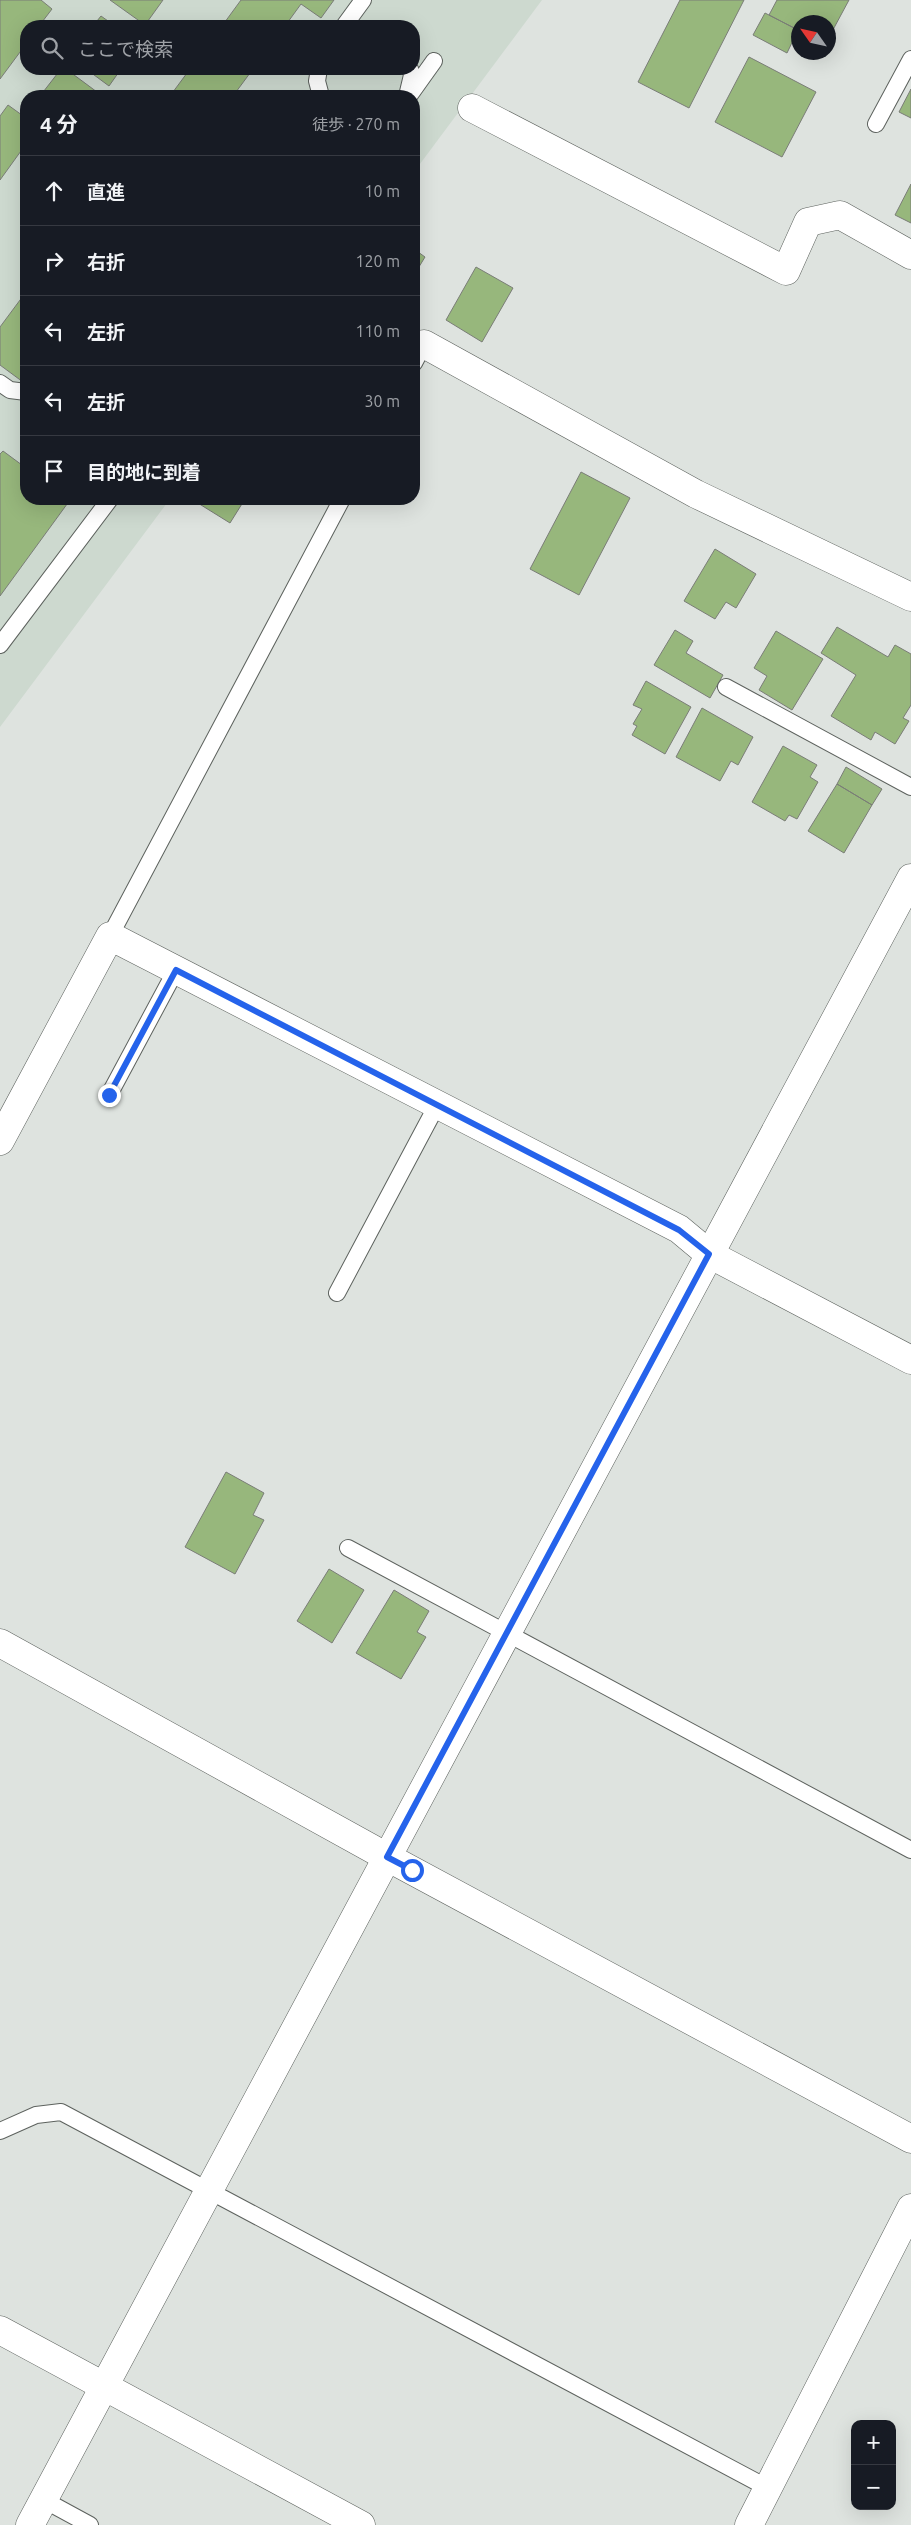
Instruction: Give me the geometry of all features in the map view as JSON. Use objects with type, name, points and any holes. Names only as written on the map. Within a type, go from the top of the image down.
[{"type":"street","points":[[472,108],[786,271],[808,222],[840,215],[911,255]]},
{"type":"street","points":[[420,351],[696,494],[911,596]]},
{"type":"street","points":[[30,2525],[911,878]]},
{"type":"street","points":[[0,1141],[110,936],[679,1230],[709,1254],[911,1360]]},
{"type":"street","points":[[0,1643],[387,1857],[911,2139]]},
{"type":"street","points":[[749,2525],[911,2208]]},
{"type":"street","points":[[0,2330],[361,2525]]},
{"type":"lane","points":[[348,20],[363,0]]},
{"type":"lane","points":[[876,124],[911,59]]},
{"type":"lane","points":[[413,90],[434,62]]},
{"type":"lane","points":[[318,75],[317,81],[319,90]]},
{"type":"lane","points":[[409,90],[412,75]]},
{"type":"lane","points":[[0,383],[10,390],[20,391]]},
{"type":"lane","points":[[0,645],[105,505]]},
{"type":"lane","points":[[110,936],[339,505]]},
{"type":"lane","points":[[726,687],[911,787]]},
{"type":"lane","points":[[109,1095],[176,970]]},
{"type":"lane","points":[[338,1293],[437,1104]]},
{"type":"lane","points":[[348,1548],[911,1850]]},
{"type":"lane","points":[[0,2130],[36,2115],[61,2112],[768,2488]]},
{"type":"lane","points":[[44,2500],[90,2525]]},
{"type":"shaded area","points":[[0,0],[542,0],[420,164],[420,90],[20,90],[20,505],[166,505],[0,727]]},
{"type":"building","points":[[0,0],[41,0],[52,9],[44,20],[20,20],[20,52],[0,79]]},
{"type":"building","points":[[110,0],[163,0],[149,20],[138,20]]},
{"type":"building","points":[[241,0],[334,0],[321,18],[301,4],[289,20],[226,20]]},
{"type":"building","points":[[680,0],[744,0],[689,108],[638,82]]},
{"type":"building","points":[[777,0],[849,0],[836,24],[836,15],[791,15],[791,26],[769,15]]},
{"type":"building","points":[[765,13],[791,26],[791,45],[787,53],[753,35]]},
{"type":"building","points":[[101,16],[107,20],[98,20]]},
{"type":"building","points":[[749,57],[816,92],[782,157],[715,122]]},
{"type":"building","points":[[56,75],[74,75],[94,90],[45,90]]},
{"type":"building","points":[[94,75],[117,75],[109,86]]},
{"type":"building","points":[[186,75],[249,75],[237,90],[174,90]]},
{"type":"building","points":[[911,89],[911,118],[899,112]]},
{"type":"building","points":[[8,105],[20,114],[20,152],[0,180],[0,116]]},
{"type":"building","points":[[911,184],[911,223],[895,215]]},
{"type":"building","points":[[420,253],[425,257],[420,265]]},
{"type":"building","points":[[476,267],[513,288],[482,342],[446,320]]},
{"type":"building","points":[[20,300],[20,380],[0,365],[0,327]]},
{"type":"building","points":[[3,451],[20,464],[20,505],[66,505],[0,596],[0,454]]},
{"type":"building","points":[[581,472],[630,498],[579,595],[530,569]]},
{"type":"building","points":[[201,505],[241,505],[230,523]]},
{"type":"building","points":[[715,549],[756,574],[736,608],[726,602],[715,619],[684,601]]},
{"type":"building","points":[[837,627],[888,657],[895,645],[911,654],[911,705],[903,718],[909,721],[895,744],[875,732],[871,740],[831,716],[856,675],[821,653]]},
{"type":"building","points":[[675,630],[693,641],[686,653],[723,675],[710,698],[654,665]]},
{"type":"building","points":[[776,631],[823,659],[792,710],[759,690],[767,676],[754,668]]},
{"type":"building","points":[[646,681],[691,707],[665,754],[632,735],[637,726],[633,724],[642,709],[633,705]]},
{"type":"building","points":[[702,708],[753,737],[738,765],[731,761],[720,781],[676,757]]},
{"type":"building","points":[[783,746],[817,765],[810,777],[818,782],[797,819],[789,815],[785,821],[752,802]]},
{"type":"building","points":[[846,767],[882,789],[872,805],[837,784]]},
{"type":"building","points":[[837,784],[872,805],[844,853],[808,831]]},
{"type":"building","points":[[226,1472],[264,1493],[253,1515],[264,1520],[235,1574],[185,1547]]},
{"type":"building","points":[[329,1569],[364,1590],[332,1643],[297,1621]]},
{"type":"building","points":[[394,1590],[429,1611],[417,1632],[426,1637],[401,1679],[356,1653]]},
{"type":"route","points":[[109,1095],[176,970],[679,1230],[709,1254],[387,1857],[412,1870]]}]
